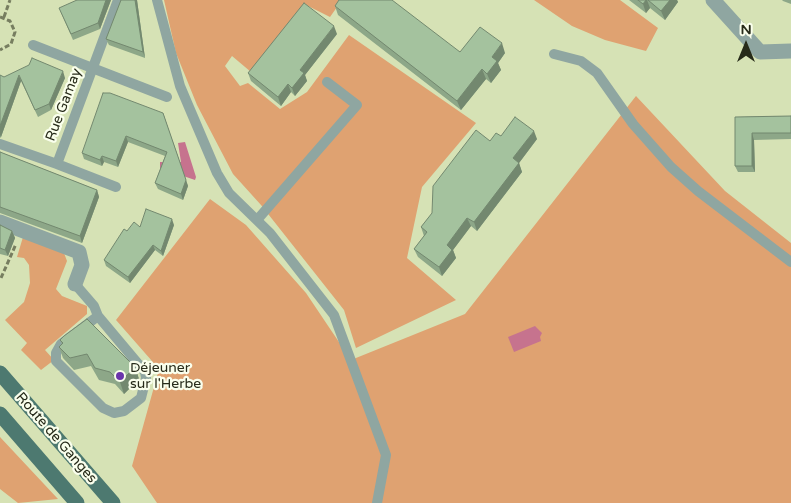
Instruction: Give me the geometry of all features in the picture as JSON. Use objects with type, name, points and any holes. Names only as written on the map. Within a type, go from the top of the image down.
[{"type":"main road","name":"Route de Ganges","points":[[0,373],[113,503]]},
{"type":"main road","name":"Route de Ganges","points":[[0,414],[77,503]]},
{"type":"street","points":[[713,0],[760,52],[791,51]]},
{"type":"street","points":[[0,222],[78,252],[82,265],[75,284]]},
{"type":"lane","name":"Rue Gamay","points":[[0,144],[57,164],[118,0]]},
{"type":"lane","points":[[157,0],[180,86],[217,173],[229,193],[257,220],[334,315],[386,455],[377,503]]},
{"type":"lane","points":[[33,45],[167,97]]},
{"type":"lane","points":[[554,54],[581,61],[596,73],[633,124],[671,167],[705,196],[791,262]]},
{"type":"lane","points":[[257,220],[357,105],[327,82]]},
{"type":"lane","points":[[57,164],[116,187]]},
{"type":"lane","points":[[75,284],[94,306],[98,316],[145,372],[146,378],[140,398],[124,411],[114,413],[104,408],[56,361],[56,353],[61,344],[98,316]]},
{"type":"path","points":[[0,50],[9,47],[15,36],[12,23],[2,17],[10,0]]},
{"type":"path","points":[[2,278],[12,254]]},
{"type":"shaded area","points":[[164,0],[342,0],[330,17],[306,5],[251,72],[232,56],[225,66],[240,86],[248,83],[280,109],[307,92],[349,35],[476,123],[422,187],[407,258],[456,300],[356,348],[344,310],[261,205],[233,174],[197,105],[176,53]]},
{"type":"shaded area","points":[[534,0],[620,0],[658,28],[646,51],[605,40],[572,26]]},
{"type":"shaded area","points":[[636,96],[725,191],[791,243],[791,503],[157,503],[132,466],[159,369],[116,320],[210,199],[246,225],[306,293],[351,360],[465,314]]},
{"type":"shaded area","points":[[185,142],[196,177],[195,180],[160,168],[160,162],[181,162],[178,143]]},
{"type":"shaded area","points":[[23,237],[64,253],[67,261],[56,289],[62,296],[87,306],[87,314],[45,350],[54,360],[41,370],[21,350],[27,343],[5,320],[24,302],[30,283],[29,265],[24,258],[17,257]]},
{"type":"shaded area","points":[[535,326],[542,333],[541,341],[514,352],[508,337]]},
{"type":"shaded area","points":[[0,437],[58,499],[18,503],[0,489]]},
{"type":"building","points":[[77,0],[106,0],[98,23],[71,34],[59,8]]},
{"type":"building","points":[[121,0],[135,0],[143,52],[106,39]]},
{"type":"building","points":[[339,0],[392,0],[460,52],[480,27],[502,43],[492,57],[497,61],[487,74],[482,69],[457,101],[335,6]]},
{"type":"building","points":[[638,0],[646,0],[643,4]]},
{"type":"building","points":[[648,0],[670,0],[661,11]]},
{"type":"building","points":[[304,3],[334,26],[300,70],[304,73],[292,88],[288,84],[278,97],[248,73]]},
{"type":"building","points":[[32,58],[63,71],[49,104],[35,110],[19,75],[0,126],[0,75],[4,77],[29,65]]},
{"type":"building","points":[[103,93],[110,93],[163,113],[186,180],[181,194],[155,183],[167,152],[126,136],[116,161],[102,156],[100,160],[82,153]]},
{"type":"building","points":[[791,116],[791,133],[752,133],[752,166],[735,166],[735,117]]},
{"type":"building","points":[[515,117],[534,131],[513,158],[519,163],[474,222],[467,218],[447,245],[452,250],[439,267],[414,249],[427,232],[421,227],[432,213],[433,186],[476,130],[490,141],[496,133],[501,136]]},
{"type":"building","points":[[0,152],[97,190],[80,236],[0,207]]},
{"type":"building","points":[[146,209],[172,219],[161,251],[153,245],[128,277],[104,260],[124,229],[127,231],[134,222],[140,227]]},
{"type":"building","points":[[0,225],[12,231],[5,250],[0,248]]},
{"type":"building","points":[[87,319],[135,367],[120,382],[110,372],[95,368],[87,354],[70,358],[59,347],[63,343],[60,340],[64,336]]},
{"type":"place","name":"Déjeuner sur l'Herbe","points":[[120,376]]}]
